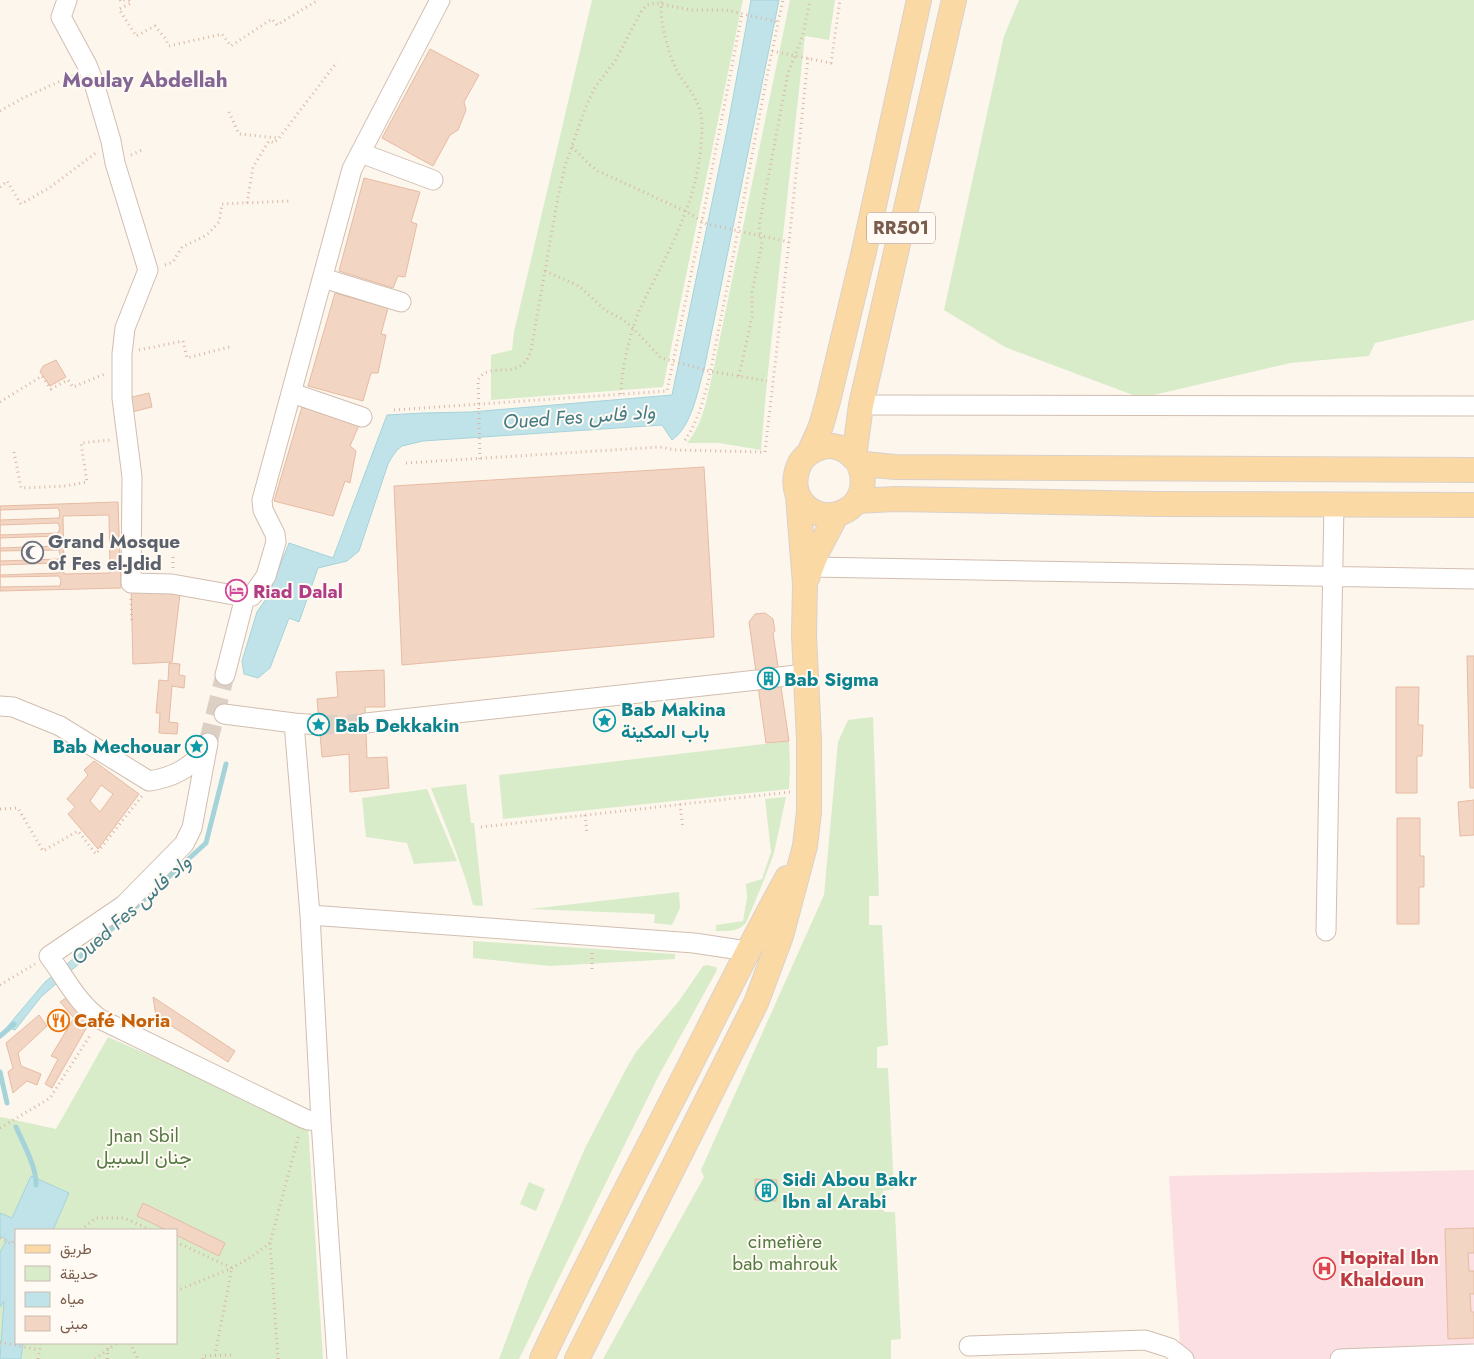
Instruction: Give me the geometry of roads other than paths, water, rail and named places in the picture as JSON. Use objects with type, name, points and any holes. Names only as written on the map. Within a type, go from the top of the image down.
[{"type":"main road","name":"RR501","points":[[798,496],[795,477],[802,460],[809,453],[821,426],[831,391],[919,0]]},
{"type":"main road","name":"RR501","points":[[857,501],[862,492],[864,481],[862,471],[856,460],[861,405],[954,0]]},
{"type":"main road","points":[[809,453],[820,448],[832,446],[844,450],[856,460],[895,467],[1474,470]]},
{"type":"main road","points":[[798,496],[805,505],[815,512],[826,515],[845,511],[857,501],[895,499],[1146,504],[1474,505]]},
{"type":"main road","points":[[577,1359],[756,1003],[781,936],[805,846],[809,812],[809,749],[804,635],[808,576],[798,496]]},
{"type":"main road","points":[[808,576],[818,550],[837,514]]},
{"type":"main road","points":[[542,1359],[578,1284],[720,1008],[747,951],[805,846]]},
{"type":"street","points":[[67,0],[61,17],[87,65],[148,270],[126,328],[122,361],[122,398],[132,478],[131,583],[172,584],[245,597],[252,596],[266,576],[276,542],[275,534],[263,510],[262,500],[352,169],[440,0]]},
{"type":"street","points":[[361,153],[434,180]]},
{"type":"street","points":[[323,278],[401,302]]},
{"type":"street","points":[[292,393],[362,417]]},
{"type":"street","points":[[861,405],[1474,406]]},
{"type":"street","points":[[1326,931],[1334,505]]},
{"type":"street","points":[[808,576],[1332,576],[1474,579]]},
{"type":"street","points":[[225,675],[245,597]]},
{"type":"street","points":[[779,677],[805,674]]},
{"type":"street","points":[[366,723],[757,680]]},
{"type":"street","points":[[0,706],[13,707],[60,726],[149,781],[179,773],[194,762],[208,746],[192,828],[184,844],[124,905],[54,962],[71,989],[100,1020],[312,1120]]},
{"type":"street","points":[[224,714],[319,724]]},
{"type":"street","points":[[294,722],[310,915],[312,1120],[337,1359]]},
{"type":"street","points":[[310,915],[694,943],[747,951]]},
{"type":"street","points":[[969,1346],[1145,1340],[1170,1348],[1184,1359]]},
{"type":"street","points":[[1340,1359],[1474,1354]]},
{"type":"water","points":[[751,0],[779,0],[704,370],[693,408],[679,434],[672,440],[662,425],[423,441],[402,446],[388,464],[359,551],[347,561],[318,568],[299,622],[289,618],[270,668],[258,678],[244,674],[242,661],[257,612],[268,596],[289,543],[333,558],[387,415],[471,412],[672,395],[727,130]]},
{"type":"water","points":[[84,950],[89,955],[41,997],[15,1030],[7,1027],[45,982]]},
{"type":"water","points":[[31,1176],[69,1193],[53,1229],[15,1229],[15,1344],[23,1344],[21,1359],[0,1359],[4,1301],[0,1307],[0,1252],[7,1240],[0,1236],[0,1213],[12,1218]]},
{"type":"waterway","name":"Oued Fes واد فاس","points":[[82,956],[206,843],[226,764]]},
{"type":"waterway","name":"Oued Fes واد فاس","points":[[0,1036],[14,1024]]},
{"type":"waterway","name":"Oued Fes واد فاس","points":[[0,1072],[7,1103]]},
{"type":"waterway","points":[[16,1127],[32,1163],[36,1185]]},
{"type":"tunnel","points":[[208,743],[225,675]]},
{"type":"tunnel","points":[[319,725],[366,723]]},
{"type":"place","name":"Grand Mosque of Fes el-Jdid","points":[[32,552]]},
{"type":"place","name":"Riad Dalal","points":[[237,591]]},
{"type":"place","name":"Bab Sigma","points":[[768,679]]},
{"type":"place","name":"Bab Makina باب المكينة","points":[[605,720]]},
{"type":"place","name":"Bab Dekkakin","points":[[319,725]]},
{"type":"place","name":"Bab Mechouar","points":[[197,746]]},
{"type":"place","name":"Café Noria","points":[[58,1020]]},
{"type":"place","name":"Sidi Abou Bakr Ibn al Arabi","points":[[766,1190]]},
{"type":"place","name":"Hopital Ibn Khaldoun","points":[[1324,1268]]},
{"type":"district","name":"Moulay Abdellah","points":[[145,80]]},
{"type":"park label","name":"Jnan Sbil جنان السبيل","points":[[144,1146]]},
{"type":"park label","name":"cimetière bab mahrouk","points":[[785,1252]]}]
